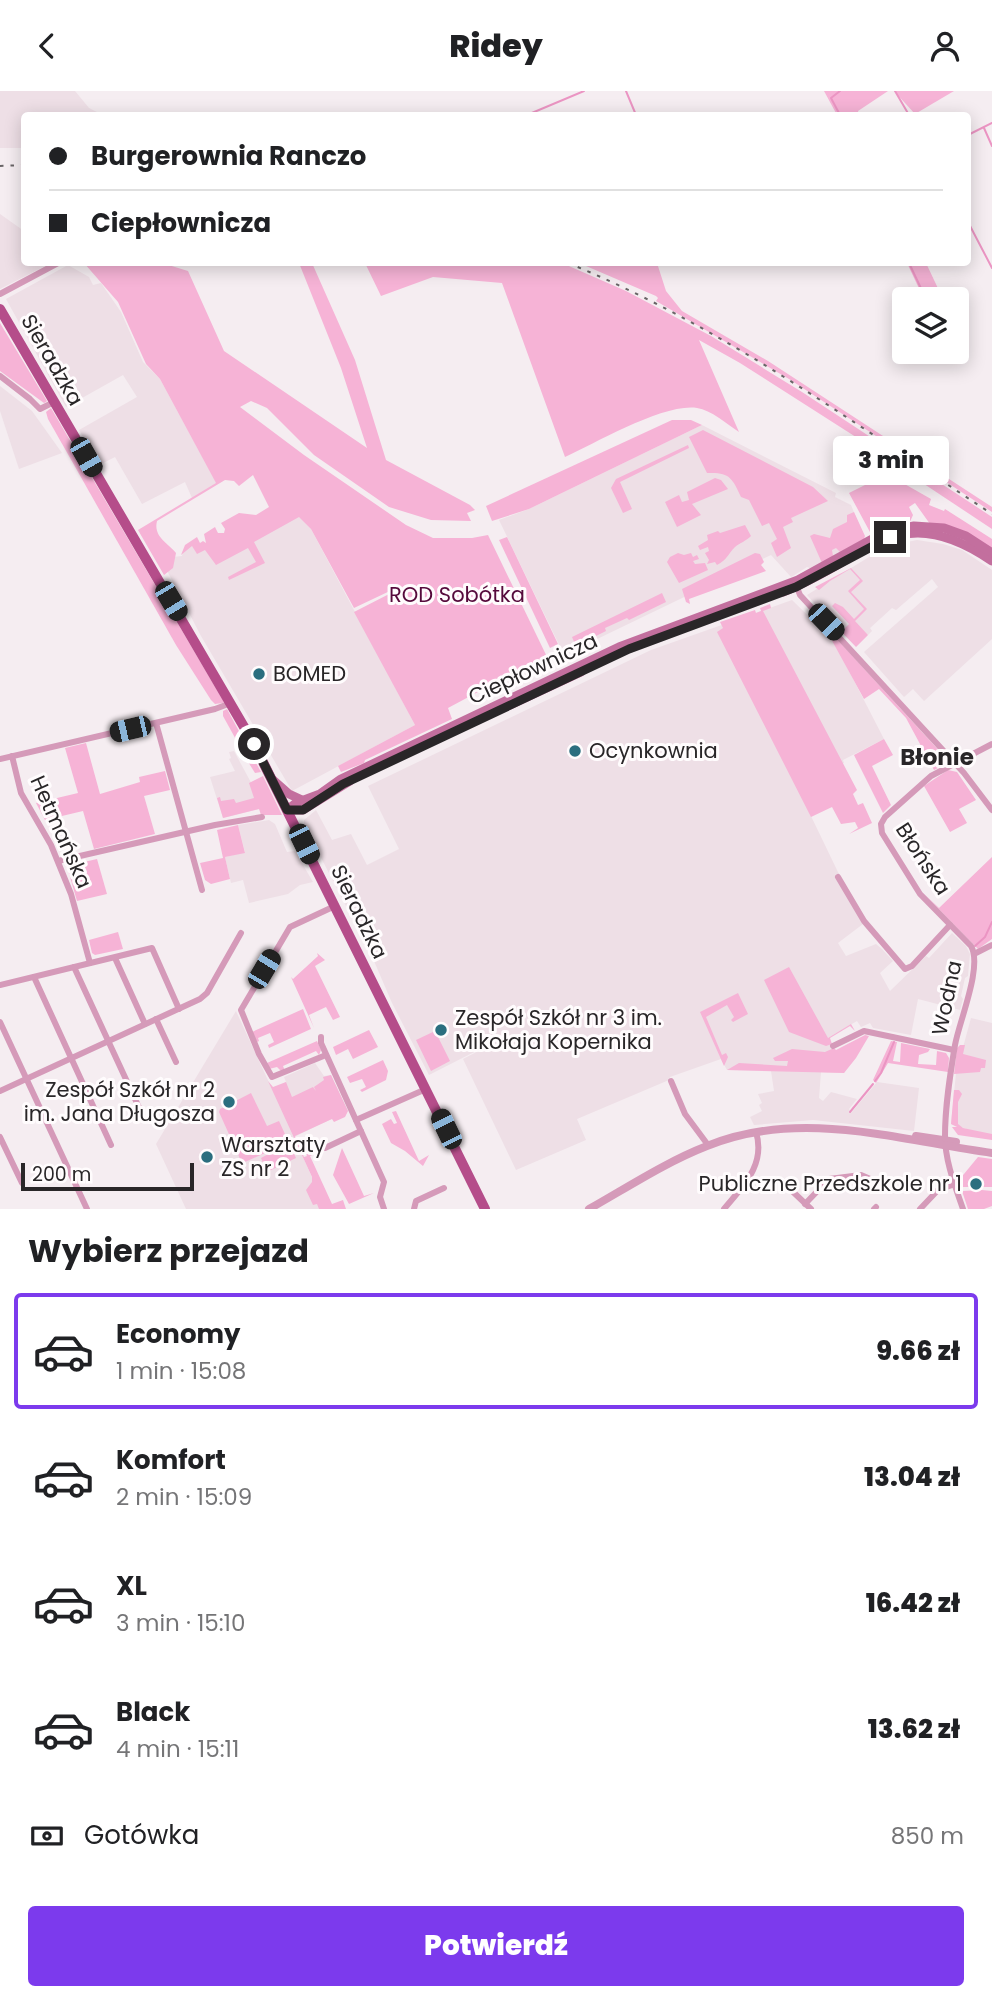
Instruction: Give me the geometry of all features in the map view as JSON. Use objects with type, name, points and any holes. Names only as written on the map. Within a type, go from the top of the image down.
[{"type":"main road","name":"Sieradzka","points":[[0,309],[231,703],[271,778],[485,1209]]},
{"type":"main road","name":"Ciepłownicza","points":[[793,584],[869,538],[902,527],[947,529],[966,536],[992,553]]},
{"type":"main road","name":"Ciepłownicza","points":[[287,810],[303,805],[341,779],[628,643],[793,584],[879,541],[908,533],[929,533],[952,538],[992,561]]},
{"type":"main road","points":[[271,778],[303,805],[296,830]]},
{"type":"street","points":[[0,294],[52,266]]},
{"type":"street","points":[[0,376],[40,409],[54,402]]},
{"type":"street","points":[[793,584],[955,763],[992,810]]},
{"type":"street","points":[[0,759],[231,703]]},
{"type":"street","points":[[156,723],[202,890]]},
{"type":"street","name":"Błońska","points":[[974,954],[971,946],[918,891],[880,827],[885,817],[925,782],[992,744]]},
{"type":"street","name":"Hetmańska","points":[[12,756],[21,793],[58,862],[71,894],[90,963]]},
{"type":"street","points":[[58,862],[261,817]]},
{"type":"street","points":[[838,877],[862,918],[903,968],[912,967],[950,925]]},
{"type":"street","points":[[327,1055],[272,1077],[241,1011],[290,927],[335,906]]},
{"type":"street","points":[[0,1091],[200,999],[241,933]]},
{"type":"street","points":[[974,954],[992,945]]},
{"type":"street","points":[[0,985],[152,949],[179,1009]]},
{"type":"street","name":"Wodna","points":[[963,1209],[946,1143],[954,1050],[973,973],[974,954]]},
{"type":"street","points":[[115,958],[145,1024]]},
{"type":"street","points":[[75,967],[142,1114]]},
{"type":"street","points":[[34,977],[111,1145]]},
{"type":"street","points":[[156,1019],[176,1062]]},
{"type":"street","points":[[0,1022],[87,1209]]},
{"type":"street","name":"Wodna","points":[[833,1046],[864,1031],[954,1050]]},
{"type":"street","points":[[321,1037],[321,1043],[384,1182],[380,1197],[384,1209]]},
{"type":"street","points":[[670,1081],[685,1114],[708,1145]]},
{"type":"street","points":[[356,1120],[426,1089]]},
{"type":"street","points":[[589,1209],[674,1160],[708,1145],[757,1132],[817,1127],[879,1133],[992,1150]]},
{"type":"street","points":[[325,1147],[361,1131]]},
{"type":"street","points":[[724,1209],[746,1184],[757,1165],[757,1132]]},
{"type":"street","points":[[0,1137],[22,1183]]},
{"type":"street","points":[[790,1189],[808,1206],[829,1179],[861,1175],[875,1181]]},
{"type":"street","points":[[920,1209],[938,1190],[955,1184]]},
{"type":"street","points":[[414,1209],[416,1201],[444,1188]]},
{"type":"shaded area","points":[[0,91],[75,91],[89,108],[97,112],[21,112],[21,148],[0,148]]},
{"type":"shaded area","points":[[0,214],[21,229],[21,266],[45,266],[0,289]]},
{"type":"shaded area","points":[[66,266],[89,277],[93,285],[101,283],[121,312],[143,362],[160,379],[217,484],[192,498],[185,482],[142,504],[115,457],[99,465],[79,430],[137,397],[123,375],[66,407],[6,299]]},
{"type":"shaded area","points":[[0,386],[32,411],[62,453],[19,469],[0,411]]},
{"type":"shaded area","points":[[702,425],[836,493],[835,497],[851,505],[863,534],[858,541],[812,569],[807,567],[791,577],[771,555],[564,655],[499,520],[529,509]]},
{"type":"shaded area","points":[[286,503],[311,529],[415,725],[292,791],[201,636],[163,563],[173,557],[182,556],[183,551],[192,545],[197,553]]},
{"type":"shaded area","points":[[917,540],[962,550],[992,570],[992,639],[924,701],[913,689],[904,697],[864,652],[938,587],[932,579],[896,610],[892,608],[870,628],[872,631],[868,635],[854,621],[841,633],[807,595],[887,546]]},
{"type":"shaded area","points":[[792,600],[833,640],[884,739],[797,787],[863,924],[838,943],[846,956],[876,944],[882,949],[893,961],[880,973],[890,991],[926,956],[929,958],[952,933],[966,946],[970,954],[960,1010],[918,999],[911,1035],[873,1028],[870,1023],[861,1027],[857,1021],[828,1038],[846,1070],[844,1073],[821,1072],[819,1098],[823,1101],[831,1092],[857,1099],[849,1109],[851,1113],[877,1082],[919,1088],[914,1131],[813,1120],[754,1125],[750,1117],[762,1111],[758,1094],[774,1091],[771,1071],[727,1070],[721,1059],[670,1077],[669,1080],[577,1119],[586,1140],[516,1170],[463,1059],[486,1047],[483,1041],[484,1047],[429,1075],[392,1003],[371,954],[304,825],[304,820],[316,810],[332,840],[351,834],[367,865],[399,849],[368,786],[651,650]]},
{"type":"shaded area","points":[[234,751],[262,803],[259,809],[223,818],[210,777],[235,771],[229,759],[229,752]]},
{"type":"shaded area","points":[[269,820],[275,824],[287,852],[295,851],[313,882],[300,885],[288,894],[249,903],[243,880],[231,883],[225,857],[245,852],[238,825]]},
{"type":"shaded area","name":"Zespół Szkół nr 2 im. Jana Długosza","points":[[236,1011],[272,1089],[286,1082],[284,1077],[315,1063],[324,1076],[331,1075],[348,1111],[294,1137],[326,1209],[186,1209],[156,1144]]},
{"type":"shaded area","points":[[971,1018],[992,1023],[992,1137],[951,1124],[956,1073]]},
{"type":"green space","points":[[824,91],[888,91],[858,112],[835,112]]},
{"type":"green space","points":[[894,91],[954,91],[918,112],[913,112]]},
{"type":"green space","name":"ROD Sobótka","points":[[87,266],[172,266],[188,271],[224,351],[367,448],[341,368],[300,266],[313,266],[355,360],[386,460],[470,505],[475,510],[467,513],[471,521],[431,520],[389,507],[314,455],[267,408],[251,401],[240,407],[406,525],[433,538],[472,538],[488,535],[550,663],[491,685],[448,708],[452,719],[341,772],[338,766],[415,725],[354,612],[393,592],[392,590],[354,608],[311,529],[299,517],[254,542],[265,563],[229,580],[228,577],[256,562],[248,548],[216,565],[205,550],[197,554],[192,546],[181,555],[185,545],[197,537],[200,543],[206,543],[204,534],[215,527],[218,533],[224,533],[225,529],[221,523],[239,513],[256,515],[269,507],[253,475],[239,486],[234,481],[225,480],[157,521],[159,536],[176,553],[173,568],[164,575],[138,530],[216,483],[160,379],[146,364],[118,302]]},
{"type":"green space","points":[[366,266],[569,266],[626,291],[711,336],[802,392],[992,517],[992,529],[903,470],[904,474],[890,467],[895,462],[740,363],[699,340],[739,432],[708,411],[683,408],[649,418],[565,457],[502,283],[433,277],[381,296]]},
{"type":"green space","points":[[586,266],[658,266],[666,291],[682,311],[768,361],[992,507],[992,512],[789,379],[656,301],[656,296]]},
{"type":"green space","points":[[908,266],[927,266],[937,287],[918,287]]},
{"type":"green space","points":[[0,323],[47,401],[46,402],[0,371]]},
{"type":"green space","points":[[51,408],[223,703],[215,704],[211,700],[176,645],[48,419],[46,412]]},
{"type":"green space","points":[[672,420],[691,420],[702,425],[529,509],[492,521],[486,506]]},
{"type":"green space","points":[[703,430],[813,487],[828,501],[791,518],[793,522],[783,527],[791,548],[777,557],[771,543],[777,539],[769,523],[762,526],[749,500],[741,497],[729,477],[707,473],[689,437]]},
{"type":"green space","points":[[688,445],[689,448],[620,482],[632,509],[623,513],[611,488],[616,479]]},
{"type":"green space","points":[[887,474],[931,499],[929,505],[944,511],[945,509],[992,539],[992,551],[930,524],[915,503],[909,507],[913,515],[909,524],[871,534],[849,493]]},
{"type":"green space","points":[[715,478],[721,480],[728,489],[692,504],[701,515],[677,527],[665,502],[679,495],[682,502],[689,500],[687,492]]},
{"type":"green space","points":[[854,512],[864,539],[840,552],[836,548],[832,550],[833,556],[822,563],[810,536],[814,534],[830,538],[833,529],[847,522],[847,515]]},
{"type":"green space","points":[[745,525],[751,536],[717,565],[715,562],[707,564],[709,560],[705,553],[709,551],[708,547],[700,550],[698,546],[708,540],[707,535]]},
{"type":"green space","points":[[507,537],[558,644],[550,648],[499,540]]},
{"type":"green space","points":[[678,553],[691,553],[693,557],[697,555],[699,559],[693,561],[695,564],[705,563],[708,570],[679,583],[667,562]]},
{"type":"green space","points":[[755,553],[760,554],[764,562],[761,565],[766,571],[689,599],[690,604],[686,602],[682,589]]},
{"type":"green space","points":[[851,568],[863,581],[851,592],[867,609],[855,621],[868,635],[856,647],[826,616],[842,631],[849,624],[832,606],[835,603],[854,619],[864,609],[848,591],[860,580],[850,569],[819,590],[815,587]]},
{"type":"green space","points":[[662,593],[666,602],[605,628],[606,631],[576,646],[572,637]]},
{"type":"green space","points":[[770,604],[771,608],[763,611],[857,790],[853,794],[858,805],[863,803],[872,823],[849,834],[858,828],[855,822],[841,824],[832,807],[811,817],[717,632],[723,628],[720,622],[755,610],[756,613]]},
{"type":"green space","points":[[830,637],[835,637],[943,755],[944,765],[934,770],[906,718],[879,689],[864,699]]},
{"type":"green space","points":[[227,709],[261,772],[255,773],[223,716],[223,711]]},
{"type":"green space","points":[[884,739],[893,755],[872,766],[891,805],[883,813],[854,755]]},
{"type":"green space","points":[[86,743],[100,794],[140,782],[139,777],[165,771],[170,790],[144,796],[155,834],[94,849],[83,811],[45,820],[36,803],[78,793],[65,748]]},
{"type":"green space","points":[[948,770],[957,772],[976,800],[959,809],[967,823],[950,832],[924,786]]},
{"type":"green space","points":[[263,776],[282,815],[261,815],[259,809],[223,818],[217,798],[220,797],[221,801],[234,799],[236,803],[254,798],[249,783]]},
{"type":"green space","points":[[238,825],[245,853],[225,857],[230,879],[211,884],[205,880],[200,863],[223,858],[217,830]]},
{"type":"green space","points":[[992,857],[992,939],[978,949],[922,892],[939,908]]},
{"type":"green space","points":[[97,859],[107,894],[77,901],[68,870],[71,865]]},
{"type":"green space","points":[[118,932],[123,949],[95,955],[92,953],[89,940]]},
{"type":"green space","points":[[317,953],[325,960],[315,966],[340,1017],[333,1020],[326,1007],[309,1015],[314,1028],[291,977],[293,979],[318,956]]},
{"type":"green space","points":[[789,967],[828,1038],[851,1024],[855,1031],[850,1026],[830,1038],[832,1044],[826,1046],[789,1032],[764,980]]},
{"type":"green space","points":[[738,993],[748,1014],[733,1022],[731,1020],[734,1017],[727,1005],[706,1017],[722,1055],[726,1053],[728,1057],[724,1066],[700,1012]]},
{"type":"green space","points":[[303,1009],[311,1029],[269,1048],[268,1045],[274,1042],[270,1033],[258,1038],[257,1042],[252,1032]]},
{"type":"green space","points":[[369,1030],[378,1047],[353,1059],[348,1049],[336,1055],[333,1047]]},
{"type":"green space","points":[[435,1031],[450,1061],[431,1071],[416,1040]]},
{"type":"green space","points":[[865,1035],[869,1036],[844,1073],[727,1070],[739,1063],[787,1066],[788,1061],[775,1061],[773,1058],[792,1049],[825,1052],[834,1048],[836,1050]]},
{"type":"green space","points":[[317,1041],[321,1050],[319,1055],[316,1051],[283,1066],[285,1071],[277,1067],[269,1069],[267,1063]]},
{"type":"green space","points":[[891,1041],[897,1042],[893,1061],[900,1062],[901,1043],[930,1049],[919,1055],[918,1064],[936,1065],[937,1051],[946,1053],[949,1058],[948,1072],[888,1063],[876,1083],[873,1080]]},
{"type":"green space","points":[[965,1045],[963,1054],[986,1060],[985,1068],[981,1068],[980,1072],[954,1074],[957,1048]]},
{"type":"green space","points":[[383,1060],[388,1071],[386,1080],[362,1092],[360,1090],[366,1087],[362,1079],[350,1083],[347,1077]]},
{"type":"green space","points":[[331,1075],[348,1111],[345,1117],[334,1122],[332,1119],[295,1136],[304,1157],[307,1156],[305,1152],[319,1146],[321,1151],[310,1156],[332,1204],[343,1200],[346,1209],[319,1209],[317,1204],[313,1205],[306,1190],[312,1177],[268,1081],[273,1087],[286,1082],[292,1097],[313,1087],[316,1091],[314,1087],[324,1080],[323,1077]]},
{"type":"green space","points":[[954,1090],[959,1090],[962,1094],[958,1102],[958,1124],[963,1128],[992,1134],[992,1140],[958,1135],[952,1127],[957,1127],[951,1124]]},
{"type":"green space","points":[[251,1093],[267,1126],[279,1121],[296,1158],[267,1172],[261,1158],[274,1149],[245,1162],[241,1161],[219,1112]]},
{"type":"green space","points":[[396,1111],[419,1161],[429,1155],[423,1166],[391,1143],[382,1124],[391,1119],[394,1124],[397,1123],[392,1112]]},
{"type":"green space","points":[[342,1148],[364,1196],[374,1193],[349,1204],[333,1175]]},
{"type":"green space","points":[[978,1157],[992,1159],[992,1187],[962,1187],[959,1180]]},
{"type":"green space","points":[[962,1191],[992,1191],[992,1206],[968,1209]]},
{"type":"waterway","points":[[534,112],[584,91]]},
{"type":"waterway","points":[[626,91],[635,112]]},
{"type":"waterway","points":[[838,112],[831,98],[840,91]]},
{"type":"waterway","points":[[895,91],[907,112]]},
{"type":"waterway","points":[[971,134],[992,123]]},
{"type":"waterway","points":[[984,128],[992,146]]},
{"type":"waterway","points":[[971,228],[992,268]]},
{"type":"waterway","points":[[910,266],[920,287]]},
{"type":"waterway","points":[[975,946],[985,937],[992,922]]},
{"type":"waterway","points":[[875,1081],[894,1042]]},
{"type":"waterway","points":[[850,1112],[873,1084]]},
{"type":"railway","points":[[0,166],[21,165]]},
{"type":"railway","points":[[575,266],[624,288],[733,346],[838,411],[992,514]]},
{"type":"place","name":"BOMED","points":[[259,674]]},
{"type":"place","name":"Ocynkownia","points":[[575,751]]},
{"type":"place","name":"Zespół Szkół nr 3 im. Mikołaja Kopernika","points":[[441,1030]]},
{"type":"place","name":"Zespół Szkół nr 2 im. Jana Długosza","points":[[229,1102]]},
{"type":"place","name":"Warsztaty ZS nr 2","points":[[207,1157]]},
{"type":"place","name":"Publiczne Przedszkole nr 1","points":[[976,1184]]},
{"type":"district","name":"Błonie","points":[[937,757]]},
{"type":"route","points":[[254,744],[287,810],[303,810],[343,784],[620,653],[796,587],[890,537]]}]
